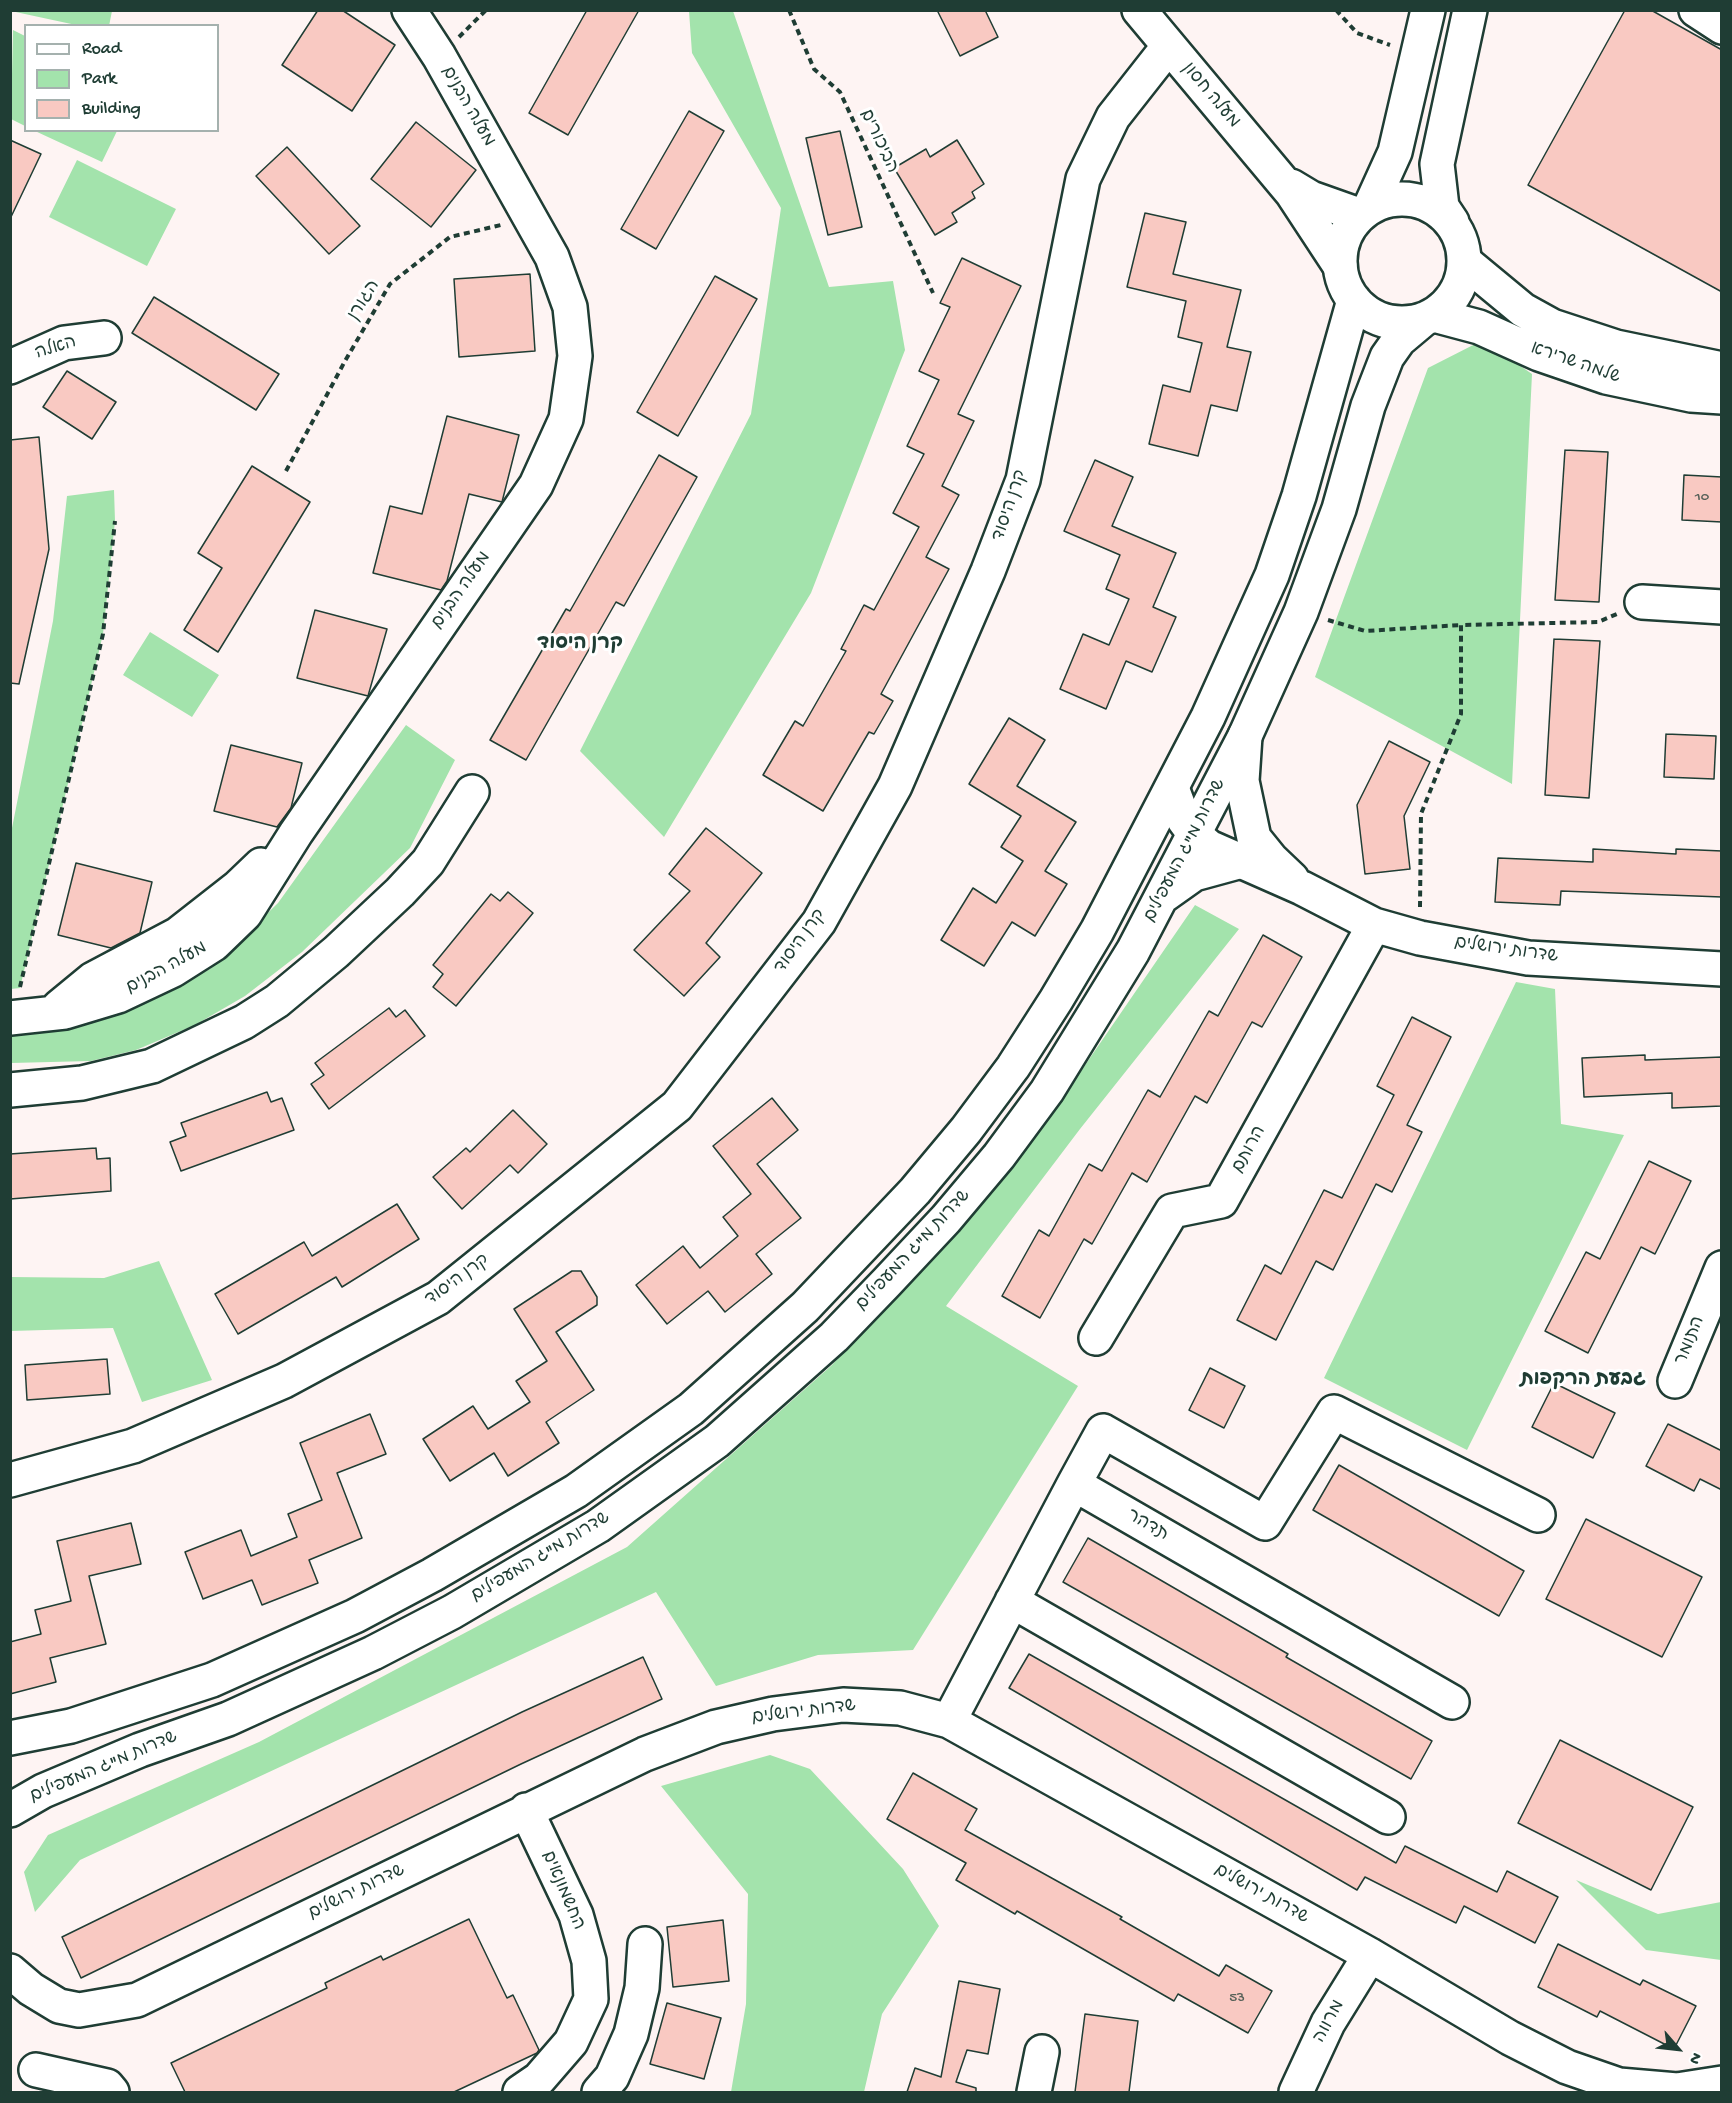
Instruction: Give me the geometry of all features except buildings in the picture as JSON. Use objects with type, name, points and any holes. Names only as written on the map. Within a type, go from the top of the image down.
[{"type":"street","name":"מעלה הבנים","points":[[11,1018],[50,1013],[118,996],[173,970],[214,944],[245,914],[296,833],[536,485],[566,419],[575,356],[570,307],[552,257],[439,56],[410,10]]},
{"type":"street","name":"מעלה חסון","points":[[1139,10],[1281,180],[1308,215],[1340,266]]},
{"type":"street","points":[[1428,10],[1395,152],[1364,211],[1348,230],[1341,248],[1340,266],[1344,285],[1354,300],[1365,311],[1379,319],[1409,323],[1429,317],[1456,292],[1465,262],[1456,229],[1442,207],[1437,164],[1470,10]]},
{"type":"street","points":[[1696,10],[1722,27]]},
{"type":"street","name":"קרן היסוד","points":[[10,1480],[133,1446],[284,1381],[438,1298],[676,1106],[819,922],[895,786],[988,571],[1023,480],[1083,180],[1113,117],[1168,47]]},
{"type":"street","name":"מעלה חסון","points":[[1281,180],[1311,198],[1364,211]]},
{"type":"street","points":[[1364,211],[1388,200],[1408,198],[1427,203],[1443,213],[1456,229]]},
{"type":"street","name":"שלמה שרירא","points":[[1465,262],[1523,310],[1562,330],[1616,347],[1722,369]]},
{"type":"street","points":[[10,1738],[71,1726],[213,1680],[355,1616],[432,1575],[576,1491],[691,1409],[805,1307],[915,1191],[966,1131],[1013,1067],[1056,1000],[1097,931],[1172,788],[1237,655],[1272,575],[1299,496],[1354,300]]},
{"type":"street","name":"שלמה שרירא","points":[[1429,317],[1479,327],[1539,354],[1606,377],[1691,395],[1722,397]]},
{"type":"street","name":"שדרות מ\"ג המעפילים","points":[[10,1810],[43,1791],[140,1750],[228,1719],[383,1648],[452,1612],[598,1526],[717,1441],[834,1336],[946,1219],[999,1156],[1047,1091],[1133,951],[1162,897],[1245,736],[1301,612],[1339,509],[1368,406],[1387,357],[1399,340],[1429,317]]},
{"type":"street","name":"האלה","points":[[10,367],[64,343],[104,338]]},
{"type":"street","points":[[1642,602],[1722,607]]},
{"type":"street","name":"שדרות ירושלים","points":[[1245,736],[1242,781],[1254,838],[1271,859],[1302,888]]},
{"type":"street","name":"שדרות ירושלים","points":[[1172,788],[1184,820],[1195,835],[1209,847],[1238,862],[1302,888],[1374,925],[1420,938],[1528,958],[1722,969]]},
{"type":"street","points":[[10,1090],[82,1083],[153,1066],[244,1022],[277,1000],[336,952],[400,892],[428,862],[472,792]]},
{"type":"street","points":[[1162,897],[1194,874],[1238,862]]},
{"type":"street","name":"הרותם","points":[[1096,1338],[1172,1211],[1221,1202],[1374,925]]},
{"type":"street","name":"התומר","points":[[1675,1381],[1722,1268]]},
{"type":"street","points":[[949,1721],[1102,1431],[1265,1524],[1334,1412],[1538,1515]]},
{"type":"street","name":"תדהר","points":[[1074,1484],[1452,1701]]},
{"type":"street","points":[[1012,1601],[1388,1817]]},
{"type":"street","name":"שדרות ירושלים","points":[[10,1971],[32,1989],[59,2006],[79,2010],[137,2000],[525,1810],[645,1754],[716,1727],[773,1714],[843,1705],[900,1708],[949,1721],[1370,1955],[1510,2038],[1567,2067],[1619,2085],[1677,2090],[1722,2083]]},
{"type":"street","name":"החשמונאים","points":[[520,2092],[539,2079],[571,2042],[591,1999],[589,1961],[576,1915],[525,1810]]},
{"type":"street","points":[[599,2092],[612,2077],[631,2034],[642,1988],[645,1944]]},
{"type":"street","name":"מרווה","points":[[1296,2092],[1328,2023],[1370,1955]]},
{"type":"street","points":[[1034,2092],[1042,2052]]},
{"type":"street","points":[[36,2070],[107,2086],[112,2092]]},
{"type":"path","name":"הביכורים","points":[[789,10],[814,69],[840,92],[933,293]]},
{"type":"path","points":[[1336,10],[1357,33],[1418,56]]},
{"type":"path","name":"הגורן","points":[[286,471],[345,361],[390,284],[450,237],[531,218]]},
{"type":"path","points":[[11,1018],[103,634],[115,521]]},
{"type":"path","points":[[1301,612],[1365,631],[1461,625],[1598,622],[1642,602]]},
{"type":"path","points":[[1420,938],[1420,814],[1461,714],[1461,625]]},
{"type":"green space","points":[[11,10],[112,11],[109,24],[71,24]]},
{"type":"green space","points":[[689,11],[733,11],[829,287],[893,281],[905,350],[811,593],[664,837],[580,751],[751,414],[781,208],[692,53]]},
{"type":"green space","points":[[13,30],[24,36],[24,126],[11,119]]},
{"type":"green space","points":[[37,132],[116,132],[102,162]]},
{"type":"green space","points":[[77,160],[176,209],[147,266],[49,217]]},
{"type":"green space","points":[[1483,340],[1532,374],[1512,784],[1315,677],[1428,368]]},
{"type":"green space","points":[[114,490],[115,521],[103,634],[20,988],[11,989],[11,833],[53,621],[67,496]]},
{"type":"green space","points":[[150,632],[219,675],[192,717],[123,675]]},
{"type":"green space","points":[[406,725],[455,760],[410,848],[302,952],[245,996],[195,1025],[136,1050],[91,1061],[11,1063],[11,1033],[58,1028],[152,999],[210,969],[278,903]]},
{"type":"green space","points":[[1195,905],[1239,929],[1080,1129],[946,1306],[1078,1386],[913,1650],[818,1655],[716,1686],[656,1592],[80,1860],[35,1912],[24,1872],[48,1835],[259,1742],[627,1547],[832,1365],[1059,1103]]},
{"type":"green space","points":[[1516,982],[1555,989],[1561,1124],[1624,1135],[1467,1450],[1324,1378]]},
{"type":"green space","points":[[159,1261],[212,1380],[142,1402],[113,1328],[11,1331],[11,1277],[104,1278]]},
{"type":"green space","points":[[770,1755],[810,1769],[903,1869],[939,1926],[882,2014],[864,2092],[731,2092],[746,2004],[748,1894],[661,1786]]},
{"type":"green space","points":[[1576,1880],[1658,1914],[1721,1902],[1721,1960],[1646,1950]]},
{"type":"district","name":"קרן היסוד","points":[[580,645]]},
{"type":"district","name":"גבעת הרקפות","points":[[1583,1381]]}]
